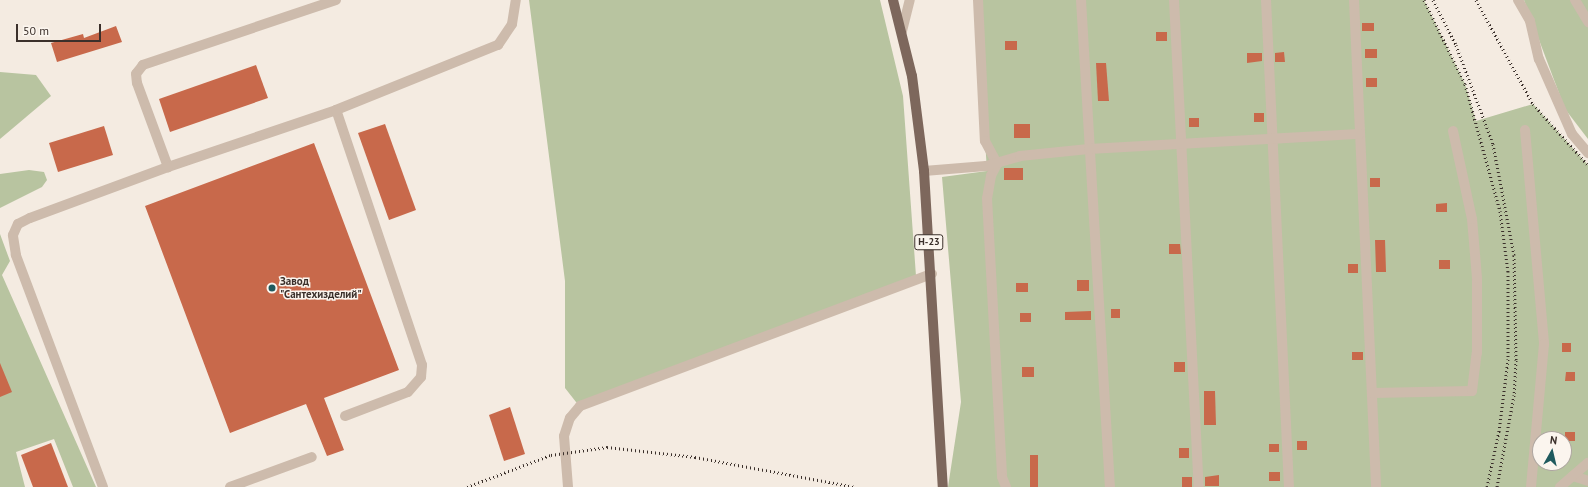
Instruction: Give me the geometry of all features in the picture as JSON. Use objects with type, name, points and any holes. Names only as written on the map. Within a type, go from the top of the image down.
[{"type":"main road","name":"Н-23","points":[[893,0],[902,31],[912,76],[924,171],[932,274],[943,487]]},
{"type":"street","points":[[168,167],[137,84],[139,68],[336,0]]},
{"type":"street","points":[[103,487],[16,255],[13,235],[18,224],[30,218],[168,167],[336,110],[498,45],[512,24],[516,0]]},
{"type":"street","points":[[902,31],[910,0]]},
{"type":"street","points":[[978,0],[985,141],[997,164]]},
{"type":"street","points":[[1081,0],[1110,487]]},
{"type":"street","points":[[1174,0],[1199,487]]},
{"type":"street","points":[[1266,0],[1271,139],[1289,487]]},
{"type":"street","points":[[1354,0],[1376,487]]},
{"type":"street","points":[[1518,0],[1530,21],[1539,59],[1572,134],[1588,153]]},
{"type":"street","points":[[1575,0],[1588,22]]},
{"type":"street","points":[[336,110],[422,365],[421,377],[408,392],[345,416]]},
{"type":"street","points":[[1525,130],[1544,344],[1531,487]]},
{"type":"street","points":[[1372,393],[1472,391],[1477,353],[1477,278],[1472,219],[1453,131]]},
{"type":"street","points":[[924,171],[997,164],[1020,156],[1089,149],[1360,134]]},
{"type":"street","points":[[997,164],[991,176],[987,198],[1002,477],[1006,487]]},
{"type":"street","points":[[568,487],[564,436],[570,418],[580,406],[932,274]]},
{"type":"street","points":[[230,487],[312,457]]},
{"type":"street","points":[[1560,487],[1588,463]]},
{"type":"street","points":[[1573,476],[1588,481]]},
{"type":"green space","points":[[529,0],[880,0],[903,96],[916,276],[579,404],[576,402],[565,388],[565,281]]},
{"type":"green space","points":[[976,0],[1424,0],[1465,84],[1476,121],[1533,104],[1588,165],[1588,487],[948,487],[961,402],[942,177],[987,171]]},
{"type":"green space","points":[[1524,0],[1588,0],[1588,139],[1565,109]]},
{"type":"green space","points":[[0,72],[36,75],[51,96],[0,139]]},
{"type":"green space","points":[[29,170],[44,172],[47,180],[42,187],[0,208],[0,174]]},
{"type":"green space","points":[[0,234],[10,261],[2,275],[96,487],[73,487],[54,439],[16,452],[25,487],[0,487]]},
{"type":"building","points":[[1362,23],[1374,23],[1374,31],[1362,31]]},
{"type":"building","points":[[116,26],[122,42],[57,62],[51,43],[83,34],[84,38]]},
{"type":"building","points":[[1156,32],[1167,32],[1167,41],[1156,41]]},
{"type":"building","points":[[1005,41],[1017,41],[1017,50],[1005,50]]},
{"type":"building","points":[[1365,49],[1377,49],[1377,58],[1365,58]]},
{"type":"building","points":[[1284,52],[1285,62],[1275,62],[1275,53]]},
{"type":"building","points":[[1247,53],[1262,53],[1262,61],[1247,63]]},
{"type":"building","points":[[1096,63],[1106,63],[1109,101],[1098,101]]},
{"type":"building","points":[[256,65],[268,98],[170,132],[159,99]]},
{"type":"building","points":[[1366,78],[1377,78],[1377,87],[1366,87]]},
{"type":"building","points":[[1254,113],[1264,113],[1264,122],[1254,122]]},
{"type":"building","points":[[1189,118],[1199,118],[1199,127],[1189,127]]},
{"type":"building","points":[[385,124],[416,210],[389,220],[358,133]]},
{"type":"building","points":[[1014,124],[1030,124],[1030,138],[1014,138]]},
{"type":"building","points":[[104,126],[113,155],[58,172],[49,143]]},
{"type":"building","name":"Завод \"Сантехизделий\"","points":[[314,143],[399,370],[324,398],[344,450],[327,456],[306,404],[230,433],[145,206]]},
{"type":"building","points":[[1004,168],[1023,168],[1023,180],[1004,180]]},
{"type":"building","points":[[1370,178],[1380,178],[1380,187],[1370,187]]},
{"type":"building","points":[[1447,203],[1447,212],[1436,212],[1436,204]]},
{"type":"building","points":[[1375,240],[1385,240],[1386,272],[1376,272]]},
{"type":"building","points":[[1169,244],[1180,244],[1181,254],[1169,254]]},
{"type":"building","points":[[1439,260],[1450,260],[1450,269],[1439,269]]},
{"type":"building","points":[[1348,264],[1358,264],[1358,273],[1348,273]]},
{"type":"building","points":[[1077,280],[1089,280],[1089,291],[1077,291]]},
{"type":"building","points":[[1016,283],[1028,283],[1028,292],[1016,292]]},
{"type":"building","points":[[1111,309],[1120,309],[1120,318],[1111,318]]},
{"type":"building","points":[[1091,311],[1091,320],[1065,320],[1065,312]]},
{"type":"building","points":[[1020,313],[1031,313],[1031,322],[1020,322]]},
{"type":"building","points":[[1562,343],[1571,343],[1571,352],[1562,352]]},
{"type":"building","points":[[1352,352],[1363,352],[1363,360],[1352,360]]},
{"type":"building","points":[[1174,362],[1185,362],[1185,372],[1174,372]]},
{"type":"building","points":[[0,363],[12,392],[0,397]]},
{"type":"building","points":[[1022,367],[1034,367],[1034,377],[1022,377]]},
{"type":"building","points":[[1566,372],[1575,372],[1575,381],[1565,381]]},
{"type":"building","points":[[1204,391],[1215,391],[1216,425],[1204,425]]},
{"type":"building","points":[[510,407],[525,454],[504,461],[489,415]]},
{"type":"building","points":[[1572,432],[1575,432],[1575,441],[1572,441]]},
{"type":"building","points":[[1297,441],[1307,441],[1307,450],[1297,450]]},
{"type":"building","points":[[51,443],[68,487],[33,487],[21,455]]},
{"type":"building","points":[[1269,444],[1279,444],[1279,452],[1269,452]]},
{"type":"building","points":[[1179,448],[1189,448],[1189,458],[1179,458]]},
{"type":"building","points":[[1030,455],[1038,455],[1038,487],[1030,487]]},
{"type":"building","points":[[1269,472],[1280,472],[1280,481],[1269,481]]},
{"type":"building","points":[[1219,475],[1219,486],[1205,486],[1205,477]]},
{"type":"building","points":[[1182,477],[1192,477],[1192,487],[1182,487]]},
{"type":"railway","points":[[1424,0],[1465,84],[1500,211],[1508,272],[1508,359],[1499,431],[1487,487]]},
{"type":"railway","points":[[1433,0],[1456,45],[1493,144],[1514,255],[1516,360],[1514,395],[1497,487]]},
{"type":"railway","points":[[1476,0],[1533,104],[1588,165]]},
{"type":"railway","points":[[467,487],[551,455],[607,447],[695,457],[855,487]]},
{"type":"place","name":"Завод \"Сантехизделий\"","points":[[272,288]]}]
